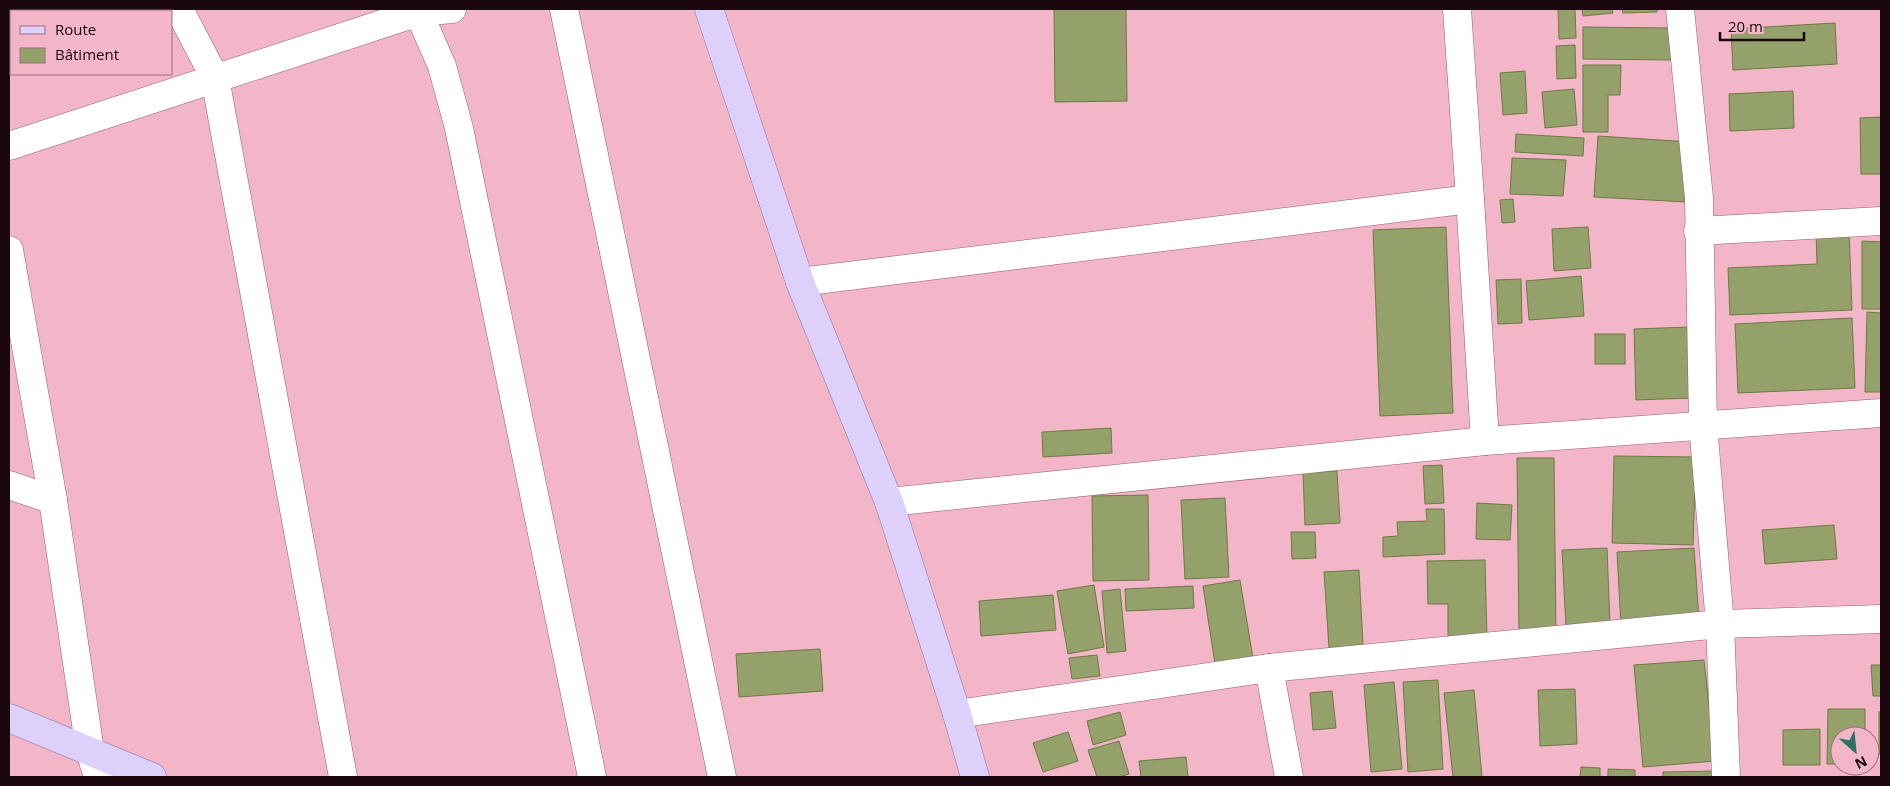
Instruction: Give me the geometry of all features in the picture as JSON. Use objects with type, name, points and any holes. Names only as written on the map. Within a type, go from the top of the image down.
[{"type":"main road","points":[[709,9],[800,282],[889,502],[957,714],[975,777]]},
{"type":"main road","points":[[9,718],[152,777]]},
{"type":"street","points":[[179,9],[214,78],[343,777]]},
{"type":"street","points":[[9,146],[418,10],[452,9]]},
{"type":"street","points":[[564,9],[722,777]]},
{"type":"street","points":[[1457,9],[1485,441]]},
{"type":"street","points":[[1680,9],[1699,198],[1698,231],[1703,425],[1720,624],[1726,777]]},
{"type":"street","points":[[418,10],[442,66],[459,128],[592,777]]},
{"type":"street","points":[[800,282],[1470,199]]},
{"type":"street","points":[[1698,231],[1881,222]]},
{"type":"street","points":[[9,250],[53,500],[90,751],[98,777]]},
{"type":"street","points":[[889,502],[1485,441],[1881,413]]},
{"type":"street","points":[[9,485],[53,500]]},
{"type":"street","points":[[957,714],[1269,668],[1720,624],[1881,619]]},
{"type":"street","points":[[1269,668],[1289,777]]},
{"type":"building","points":[[1054,9],[1126,9],[1127,101],[1055,102]]},
{"type":"building","points":[[1558,9],[1575,9],[1576,38],[1559,39]]},
{"type":"building","points":[[1582,9],[1612,9],[1613,13],[1583,16]]},
{"type":"building","points":[[1622,9],[1657,9],[1657,12],[1623,13]]},
{"type":"building","points":[[1835,23],[1837,64],[1733,70],[1731,29]]},
{"type":"building","points":[[1583,27],[1672,28],[1671,60],[1583,59]]},
{"type":"building","points":[[1575,45],[1576,78],[1557,79],[1556,46]]},
{"type":"building","points":[[1583,65],[1621,65],[1620,95],[1608,95],[1608,132],[1583,132]]},
{"type":"building","points":[[1525,71],[1527,113],[1503,115],[1500,73]]},
{"type":"building","points":[[1574,89],[1577,125],[1545,128],[1542,92]]},
{"type":"building","points":[[1793,91],[1794,128],[1730,131],[1729,94]]},
{"type":"building","points":[[1881,117],[1881,174],[1861,174],[1860,118]]},
{"type":"building","points":[[1516,134],[1584,138],[1583,156],[1515,152]]},
{"type":"building","points":[[1598,136],[1691,142],[1687,202],[1594,197]]},
{"type":"building","points":[[1512,158],[1566,160],[1563,196],[1510,194]]},
{"type":"building","points":[[1513,199],[1515,222],[1502,223],[1500,200]]},
{"type":"building","points":[[1446,227],[1453,413],[1380,416],[1373,230]]},
{"type":"building","points":[[1588,227],[1591,268],[1554,271],[1552,229]]},
{"type":"building","points":[[1849,229],[1852,310],[1730,315],[1728,268],[1817,264],[1816,231]]},
{"type":"building","points":[[1862,241],[1881,242],[1881,309],[1862,309]]},
{"type":"building","points":[[1581,276],[1584,316],[1529,320],[1526,281]]},
{"type":"building","points":[[1521,279],[1522,323],[1498,324],[1496,280]]},
{"type":"building","points":[[1867,312],[1881,313],[1881,392],[1865,392]]},
{"type":"building","points":[[1852,318],[1855,388],[1738,393],[1735,324]]},
{"type":"building","points":[[1690,327],[1692,398],[1636,400],[1634,329]]},
{"type":"building","points":[[1595,334],[1625,334],[1625,364],[1595,364]]},
{"type":"building","points":[[1111,428],[1112,453],[1043,457],[1042,432]]},
{"type":"building","points":[[1614,456],[1696,457],[1693,545],[1612,543]]},
{"type":"building","points":[[1517,458],[1554,458],[1556,634],[1519,635]]},
{"type":"building","points":[[1442,465],[1444,503],[1425,504],[1423,466]]},
{"type":"building","points":[[1337,471],[1340,523],[1305,525],[1303,473]]},
{"type":"building","points":[[1148,495],[1149,580],[1093,581],[1092,496]]},
{"type":"building","points":[[1225,498],[1229,577],[1185,579],[1181,500]]},
{"type":"building","points":[[1477,503],[1512,505],[1510,540],[1476,539]]},
{"type":"building","points":[[1426,509],[1444,509],[1445,554],[1383,557],[1383,537],[1398,536],[1397,522],[1427,521]]},
{"type":"building","points":[[1834,525],[1837,559],[1765,564],[1762,530]]},
{"type":"building","points":[[1291,532],[1315,532],[1316,558],[1292,559]]},
{"type":"building","points":[[1607,548],[1610,625],[1566,628],[1562,550]]},
{"type":"building","points":[[1694,548],[1699,620],[1621,626],[1617,552]]},
{"type":"building","points":[[1485,560],[1487,642],[1448,642],[1448,604],[1428,604],[1427,561]]},
{"type":"building","points":[[1359,570],[1363,645],[1329,648],[1324,572]]},
{"type":"building","points":[[1240,580],[1253,658],[1215,664],[1203,586]]},
{"type":"building","points":[[1094,585],[1104,647],[1068,654],[1057,591]]},
{"type":"building","points":[[1193,586],[1194,608],[1126,611],[1125,589]]},
{"type":"building","points":[[1120,589],[1126,651],[1107,653],[1102,591]]},
{"type":"building","points":[[1053,595],[1056,630],[981,636],[979,601]]},
{"type":"building","points":[[820,649],[823,691],[739,697],[736,654]]},
{"type":"building","points":[[1097,655],[1100,676],[1072,679],[1069,658]]},
{"type":"building","points":[[1704,660],[1715,761],[1643,767],[1634,665]]},
{"type":"building","points":[[1871,665],[1881,665],[1881,696],[1873,696]]},
{"type":"building","points":[[1438,680],[1443,769],[1408,772],[1403,682]]},
{"type":"building","points":[[1394,682],[1402,769],[1371,772],[1364,685]]},
{"type":"building","points":[[1575,689],[1577,744],[1540,746],[1538,690]]},
{"type":"building","points":[[1474,690],[1482,777],[1453,777],[1444,693]]},
{"type":"building","points":[[1332,691],[1336,728],[1313,730],[1310,693]]},
{"type":"building","points":[[1828,709],[1865,709],[1865,726],[1830,726],[1830,764],[1827,764]]},
{"type":"building","points":[[1120,712],[1126,735],[1093,745],[1087,721]]},
{"type":"building","points":[[1879,712],[1881,712],[1881,754],[1880,726]]},
{"type":"building","points":[[1820,729],[1820,765],[1783,765],[1783,730]]},
{"type":"building","points":[[1068,732],[1078,761],[1043,772],[1033,743]]},
{"type":"building","points":[[1119,741],[1129,774],[1119,777],[1097,777],[1088,750]]},
{"type":"building","points":[[1186,757],[1188,777],[1141,777],[1139,761]]},
{"type":"building","points":[[1581,767],[1600,768],[1600,777],[1580,777]]},
{"type":"building","points":[[1608,769],[1635,770],[1635,777],[1608,777]]},
{"type":"building","points":[[1714,771],[1714,777],[1663,777],[1663,772]]}]
